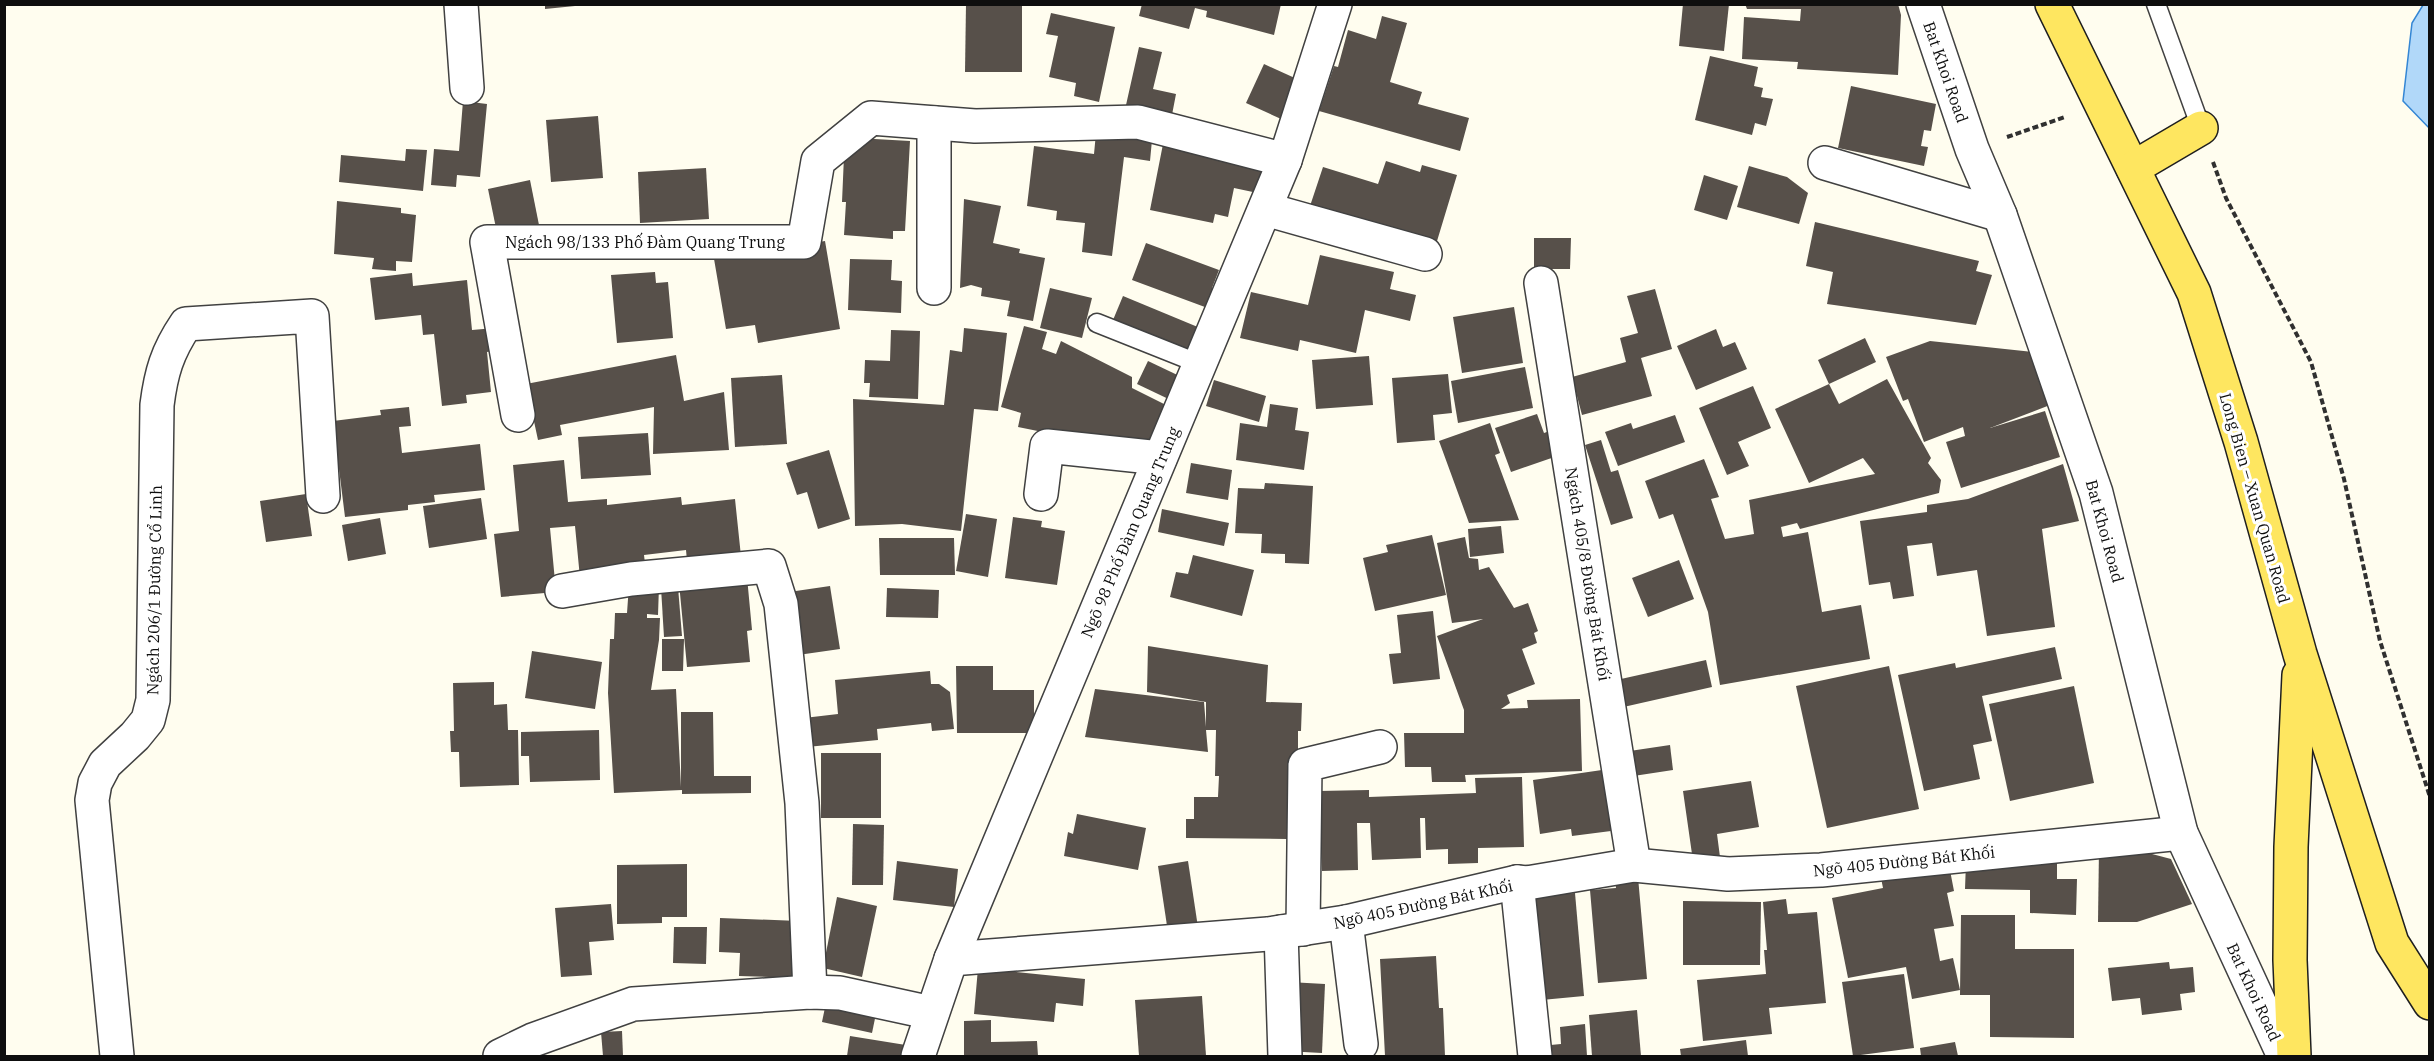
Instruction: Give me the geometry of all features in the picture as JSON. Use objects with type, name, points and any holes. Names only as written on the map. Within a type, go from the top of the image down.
[{"type":"main road","name":"Long Bien – Xuan Quan Road","points":[[2052,4],[2194,293],[2241,442],[2300,654],[2392,943],[2430,1003]]},
{"type":"main road","points":[[2133,168],[2201,128]]},
{"type":"main road","points":[[2294,1056],[2290,960],[2291,847],[2300,654]]},
{"type":"street","points":[[461,4],[467,88]]},
{"type":"street","name":"Ngõ 98 Phố Đàm Quang Trung","points":[[918,1056],[951,958],[1285,160],[1335,4]]},
{"type":"street","name":"Bat Khoi Road","points":[[1923,4],[1972,149],[2000,215],[2096,493],[2181,833],[2284,1056]]},
{"type":"street","name":"Ngách 98/133 Phố Đàm Quang Trung","points":[[518,415],[487,242],[804,242],[818,161],[871,118],[975,126],[1138,122],[1285,160]]},
{"type":"street","points":[[934,123],[934,288]]},
{"type":"street","points":[[1825,163],[2000,215]]},
{"type":"street","points":[[1265,208],[1425,254]]},
{"type":"street","name":"Ngách 405/8 Đường Bát Khối","points":[[1541,283],[1634,865]]},
{"type":"street","name":"Ngách 206/1 Đường Cổ Linh","points":[[117,1056],[92,800],[95,783],[105,764],[135,736],[148,720],[153,700],[157,405],[160,378],[171,347],[186,324],[312,316],[323,496]]},
{"type":"street","points":[[1041,494],[1047,446],[1160,458]]},
{"type":"street","points":[[562,591],[631,579],[769,566],[781,604],[802,803],[810,992]]},
{"type":"street","points":[[1285,1056],[1305,765],[1380,747]]},
{"type":"street","name":"Ngõ 405 Đường Bát Khối","points":[[951,958],[1292,931],[1346,922],[1517,882],[1527,883],[1634,865],[1728,874],[1821,870],[2181,833]]},
{"type":"street","points":[[1517,882],[1535,1056]]},
{"type":"street","points":[[1346,922],[1361,1044]]},
{"type":"street","points":[[500,1056],[533,1040],[633,1004],[810,992],[840,993],[932,1013]]},
{"type":"lane","points":[[2156,4],[2201,128]]},
{"type":"lane","points":[[1097,323],[1200,364]]},
{"type":"path","points":[[1972,149],[2074,114]]},
{"type":"path","points":[[2201,128],[2226,198],[2311,362],[2344,479],[2380,641],[2430,797]]},
{"type":"water","points":[[2423,5],[2429,5],[2429,128],[2403,101],[2412,23]]},
{"type":"building","points":[[545,4],[575,4],[575,6],[545,9]]},
{"type":"building","points":[[966,4],[1022,4],[1022,72],[965,72]]},
{"type":"building","points":[[1142,4],[1281,4],[1274,35],[1206,17],[1207,11],[1195,8],[1189,29],[1139,16]]},
{"type":"building","points":[[1683,4],[1729,4],[1724,51],[1679,46]]},
{"type":"building","points":[[1745,4],[1898,4],[1901,15],[1898,75],[1797,69],[1798,62],[1742,59],[1744,17],[1800,21],[1801,9],[1747,9]]},
{"type":"building","points":[[1051,13],[1115,27],[1099,102],[1074,96],[1076,83],[1049,77],[1058,36],[1046,34]]},
{"type":"building","points":[[1382,16],[1407,23],[1390,82],[1422,92],[1418,104],[1469,118],[1460,151],[1319,111],[1334,66],[1338,67],[1348,30],[1376,39]]},
{"type":"building","points":[[1139,47],[1162,52],[1153,89],[1176,94],[1171,120],[1124,114]]},
{"type":"building","points":[[1710,56],[1758,67],[1754,86],[1763,88],[1761,97],[1773,99],[1766,126],[1755,123],[1752,135],[1695,120]]},
{"type":"building","points":[[1264,64],[1308,84],[1290,123],[1246,103]]},
{"type":"building","points":[[1851,86],[1936,104],[1931,131],[1924,130],[1921,146],[1928,147],[1924,166],[1838,148]]},
{"type":"building","points":[[463,101],[487,104],[480,177],[457,175],[456,187],[431,185],[434,149],[459,151]]},
{"type":"building","points":[[598,116],[603,178],[551,182],[546,120]]},
{"type":"building","points":[[1096,133],[1152,140],[1150,161],[1124,157],[1112,256],[1082,252],[1085,223],[1056,220],[1057,211],[1027,206],[1034,146],[1094,154]]},
{"type":"building","points":[[857,138],[910,141],[905,231],[893,231],[893,239],[844,235],[846,202],[842,202],[844,156]]},
{"type":"building","points":[[1164,139],[1273,161],[1267,195],[1234,188],[1228,217],[1215,214],[1213,223],[1150,210]]},
{"type":"building","points":[[406,149],[427,150],[423,191],[339,182],[341,155],[405,161]]},
{"type":"building","points":[[1386,161],[1420,172],[1422,165],[1457,175],[1434,251],[1310,206],[1323,167],[1378,184]]},
{"type":"building","points":[[1749,166],[1787,177],[1808,193],[1799,224],[1737,207]]},
{"type":"building","points":[[706,168],[709,219],[640,223],[638,172]]},
{"type":"building","points":[[1704,175],[1738,186],[1727,220],[1694,210]]},
{"type":"building","points":[[530,180],[539,225],[497,233],[488,189]]},
{"type":"building","points":[[964,199],[1001,206],[993,243],[1020,249],[1019,253],[1045,258],[1033,321],[1007,316],[1010,301],[981,296],[982,288],[971,285],[960,288]]},
{"type":"building","points":[[337,201],[401,208],[401,213],[416,215],[412,262],[396,261],[396,271],[372,269],[374,258],[334,254]]},
{"type":"building","points":[[1815,222],[1979,261],[1976,271],[1992,275],[1976,325],[1827,304],[1833,272],[1806,266]]},
{"type":"building","points":[[1534,238],[1571,238],[1570,269],[1534,269]]},
{"type":"building","points":[[825,241],[840,329],[758,343],[755,325],[726,329],[713,253],[744,254]]},
{"type":"building","points":[[1146,243],[1219,270],[1212,288],[1220,291],[1213,310],[1132,280]]},
{"type":"building","points":[[1320,255],[1394,272],[1390,289],[1416,295],[1410,321],[1365,310],[1356,353],[1300,340],[1298,351],[1240,338],[1251,292],[1308,305]]},
{"type":"building","points":[[850,259],[892,260],[891,280],[902,281],[901,313],[848,310]]},
{"type":"building","points":[[655,272],[656,283],[668,282],[673,338],[617,343],[611,275]]},
{"type":"building","points":[[412,273],[413,286],[467,280],[472,330],[495,328],[498,350],[487,352],[491,392],[466,395],[467,403],[442,406],[434,334],[423,335],[421,315],[375,320],[370,278]]},
{"type":"building","points":[[1050,288],[1092,298],[1082,338],[1040,328]]},
{"type":"building","points":[[1655,289],[1672,349],[1641,358],[1652,396],[1582,415],[1572,377],[1626,362],[1620,338],[1638,333],[1627,296]]},
{"type":"building","points":[[1123,296],[1205,330],[1194,354],[1113,320]]},
{"type":"building","points":[[1514,307],[1523,363],[1462,373],[1453,317]]},
{"type":"building","points":[[1024,326],[1047,332],[1042,349],[1056,354],[1061,341],[1132,377],[1132,388],[1166,405],[1159,453],[1110,435],[1107,445],[1018,427],[1021,413],[1001,407]]},
{"type":"building","points":[[964,328],[1007,333],[998,411],[974,409],[961,531],[902,524],[855,526],[853,399],[944,405],[950,350],[962,352]]},
{"type":"building","points":[[1716,329],[1723,347],[1735,342],[1747,369],[1696,390],[1677,346]]},
{"type":"building","points":[[891,330],[920,331],[918,399],[869,397],[870,383],[864,383],[865,360],[890,361]]},
{"type":"building","points":[[1865,338],[1876,362],[1829,384],[1818,360]]},
{"type":"building","points":[[1930,341],[2033,352],[2050,405],[1990,428],[2045,411],[2060,457],[1961,488],[1946,442],[1965,436],[1963,427],[1924,442],[1908,399],[1903,401],[1886,357]]},
{"type":"building","points":[[676,355],[684,401],[724,392],[729,450],[653,454],[654,407],[560,425],[562,435],[538,440],[526,384]]},
{"type":"building","points":[[1369,356],[1373,405],[1316,409],[1312,360]]},
{"type":"building","points":[[1148,361],[1190,381],[1179,404],[1137,384]]},
{"type":"building","points":[[1525,367],[1533,408],[1458,423],[1451,381]]},
{"type":"building","points":[[1448,374],[1452,413],[1433,415],[1435,440],[1397,443],[1392,378]]},
{"type":"building","points":[[782,375],[787,444],[735,447],[731,378]]},
{"type":"building","points":[[1887,379],[1931,458],[1928,463],[1941,480],[1939,493],[1800,529],[1797,523],[1781,527],[1783,537],[1808,532],[1822,612],[1861,605],[1870,659],[1720,685],[1708,612],[1673,514],[1659,519],[1645,481],[1704,459],[1719,497],[1711,499],[1725,539],[1754,534],[1749,500],[1875,474],[1863,458],[1809,483],[1775,409],[1829,384],[1839,404]]},
{"type":"building","points":[[1214,380],[1266,396],[1259,422],[1206,406]]},
{"type":"building","points":[[1753,386],[1771,428],[1738,442],[1749,466],[1727,475],[1699,408]]},
{"type":"building","points":[[1270,404],[1298,408],[1295,430],[1309,432],[1304,470],[1236,460],[1240,423],[1267,427]]},
{"type":"building","points":[[409,407],[411,426],[399,427],[402,453],[480,444],[485,490],[434,495],[435,502],[408,505],[408,510],[345,517],[333,421],[381,415],[380,410]]},
{"type":"building","points":[[1537,414],[1544,433],[1558,428],[1566,453],[1511,472],[1495,428]]},
{"type":"building","points":[[1675,415],[1685,442],[1618,466],[1605,432],[1631,423],[1633,429]]},
{"type":"building","points":[[1490,423],[1500,453],[1495,455],[1519,520],[1469,523],[1439,441]]},
{"type":"building","points":[[648,433],[651,475],[581,479],[578,437]]},
{"type":"building","points":[[1601,440],[1611,472],[1618,470],[1633,518],[1611,525],[1585,445]]},
{"type":"building","points":[[829,450],[850,519],[818,529],[807,492],[797,495],[786,463]]},
{"type":"building","points":[[564,460],[568,502],[607,499],[607,505],[681,497],[682,505],[735,499],[742,566],[688,571],[686,550],[644,555],[646,572],[580,578],[575,526],[550,528],[556,592],[501,597],[494,534],[519,531],[513,465]]},
{"type":"building","points":[[1191,463],[1232,470],[1228,500],[1186,493]]},
{"type":"building","points":[[2063,464],[2079,521],[2042,529],[2055,627],[1987,636],[1977,570],[1937,576],[1932,543],[1907,546],[1914,596],[1893,599],[1890,582],[1869,585],[1860,521],[1927,512],[1927,505],[1968,499]]},
{"type":"building","points":[[1265,483],[1313,486],[1309,564],[1285,563],[1285,554],[1261,553],[1262,534],[1235,533],[1238,488],[1264,489]]},
{"type":"building","points":[[306,494],[312,536],[266,542],[260,501]]},
{"type":"building","points":[[481,498],[487,539],[429,548],[423,506]]},
{"type":"building","points":[[1162,509],[1229,523],[1224,546],[1158,532]]},
{"type":"building","points":[[966,514],[997,519],[988,577],[956,571]]},
{"type":"building","points":[[1013,517],[1042,521],[1041,527],[1065,531],[1057,585],[1005,578]]},
{"type":"building","points":[[380,518],[386,554],[348,561],[342,525]]},
{"type":"building","points":[[1501,526],[1504,553],[1470,557],[1468,529]]},
{"type":"building","points":[[1432,535],[1446,595],[1375,611],[1363,558],[1388,552],[1386,545]]},
{"type":"building","points":[[1465,537],[1469,558],[1478,559],[1479,570],[1489,567],[1514,608],[1528,603],[1538,631],[1534,633],[1537,643],[1522,649],[1535,684],[1507,695],[1510,703],[1501,709],[1528,708],[1527,700],[1580,699],[1582,771],[1465,775],[1466,782],[1432,782],[1431,767],[1405,767],[1404,733],[1464,733],[1464,710],[1437,636],[1483,619],[1452,623],[1437,543]]},
{"type":"building","points":[[879,538],[954,538],[955,575],[880,575]]},
{"type":"building","points":[[1193,555],[1254,570],[1242,616],[1170,597],[1176,572],[1188,574]]},
{"type":"building","points":[[1679,560],[1694,599],[1648,617],[1632,578]]},
{"type":"building","points":[[747,577],[752,630],[747,631],[750,662],[687,667],[679,583]]},
{"type":"building","points":[[629,585],[659,586],[658,615],[647,614],[647,618],[660,618],[651,690],[676,689],[681,787],[681,712],[713,712],[714,776],[751,776],[751,793],[682,794],[682,790],[614,793],[608,693],[610,639],[614,639],[615,613],[627,613]]},
{"type":"building","points":[[830,586],[840,649],[798,655],[789,592]]},
{"type":"building","points":[[678,587],[682,636],[664,637],[661,588]]},
{"type":"building","points":[[887,588],[939,590],[938,618],[886,617]]},
{"type":"building","points":[[1433,611],[1440,679],[1393,684],[1389,654],[1401,653],[1397,615]]},
{"type":"building","points":[[662,639],[684,639],[683,671],[662,671]]},
{"type":"building","points":[[1148,646],[1268,665],[1266,702],[1302,703],[1301,731],[1298,731],[1298,811],[1287,811],[1287,839],[1186,838],[1186,819],[1194,819],[1194,797],[1218,797],[1219,776],[1215,776],[1216,730],[1206,730],[1208,752],[1085,737],[1095,689],[1204,702],[1206,727],[1206,702],[1147,692]]},
{"type":"building","points":[[2055,647],[2062,679],[1982,696],[1992,741],[1973,745],[1980,779],[1924,791],[1898,675],[1955,663],[1956,668]]},
{"type":"building","points":[[532,651],[602,662],[595,709],[525,698]]},
{"type":"building","points":[[1706,660],[1712,687],[1619,708],[1612,681]]},
{"type":"building","points":[[956,666],[993,666],[993,690],[1034,690],[1034,733],[957,733]]},
{"type":"building","points":[[1889,666],[1919,809],[1827,828],[1796,686]]},
{"type":"building","points":[[930,671],[931,684],[939,684],[950,692],[954,729],[932,731],[931,723],[877,729],[878,740],[807,747],[804,718],[838,714],[835,680]]},
{"type":"building","points":[[494,682],[494,705],[507,704],[508,730],[518,730],[519,785],[460,787],[459,752],[451,752],[450,731],[454,731],[453,683]]},
{"type":"building","points":[[2074,686],[2094,783],[2010,801],[1989,704]]},
{"type":"building","points":[[599,730],[600,780],[530,782],[529,756],[521,756],[521,732]]},
{"type":"building","points":[[1670,745],[1673,770],[1627,777],[1623,752]]},
{"type":"building","points":[[821,753],[881,753],[881,818],[821,818]]},
{"type":"building","points":[[1602,770],[1611,831],[1572,836],[1571,829],[1540,834],[1533,780]]},
{"type":"building","points":[[1522,777],[1524,847],[1478,848],[1478,863],[1448,864],[1448,849],[1426,850],[1425,818],[1420,818],[1421,858],[1372,860],[1370,823],[1357,823],[1358,870],[1322,871],[1319,791],[1369,790],[1369,797],[1476,793],[1475,778]]},
{"type":"building","points":[[1751,781],[1759,827],[1717,834],[1720,857],[1693,861],[1683,791]]},
{"type":"building","points":[[1077,814],[1146,828],[1138,870],[1064,856],[1068,832],[1073,834]]},
{"type":"building","points":[[853,824],[884,825],[883,885],[852,885]]},
{"type":"building","points":[[2114,844],[2171,859],[2192,904],[2137,922],[2098,922],[2099,848]]},
{"type":"building","points":[[2057,857],[2057,879],[2077,879],[2076,915],[2030,913],[2030,890],[1965,889],[1966,862]]},
{"type":"building","points":[[1948,860],[1954,891],[1947,893],[1954,926],[1934,929],[1940,961],[1953,958],[1960,990],[1912,999],[1906,967],[1848,978],[1832,898],[1883,888],[1880,873]]},
{"type":"building","points":[[897,861],[958,869],[954,907],[893,900]]},
{"type":"building","points":[[1188,861],[1199,934],[1169,939],[1158,866]]},
{"type":"building","points":[[687,864],[687,917],[662,917],[662,923],[617,924],[617,865]]},
{"type":"building","points":[[1638,877],[1647,979],[1598,983],[1590,890],[1616,888],[1615,879]]},
{"type":"building","points":[[1575,893],[1584,996],[1531,1001],[1522,897]]},
{"type":"building","points":[[837,897],[877,906],[862,977],[823,968]]},
{"type":"building","points":[[1786,899],[1788,914],[1817,912],[1826,1003],[1769,1008],[1772,1034],[1703,1041],[1697,980],[1766,974],[1764,950],[1767,950],[1763,902]]},
{"type":"building","points":[[1683,901],[1761,902],[1760,965],[1683,965]]},
{"type":"building","points":[[611,904],[614,940],[589,942],[592,975],[561,977],[555,908]]},
{"type":"building","points":[[1961,915],[2015,915],[2015,949],[2074,949],[2074,1038],[1990,1037],[1990,995],[1960,995]]},
{"type":"building","points":[[720,918],[799,921],[797,978],[739,976],[740,953],[719,952]]},
{"type":"building","points":[[674,927],[707,927],[706,964],[673,963]]},
{"type":"building","points":[[1436,956],[1439,1008],[1443,1008],[1445,1056],[1385,1056],[1380,959]]},
{"type":"building","points":[[2169,962],[2170,969],[2193,967],[2195,992],[2180,994],[2182,1010],[2142,1015],[2140,998],[2112,1001],[2108,968]]},
{"type":"building","points":[[978,968],[1085,979],[1083,1006],[1056,1003],[1054,1022],[974,1014]]},
{"type":"building","points":[[1904,974],[1914,1048],[1853,1056],[1842,982]]},
{"type":"building","points":[[1289,982],[1325,984],[1322,1053],[1285,1051]]},
{"type":"building","points":[[828,993],[878,1004],[872,1033],[822,1022]]},
{"type":"building","points":[[1202,996],[1206,1056],[1139,1056],[1135,1000]]},
{"type":"building","points":[[1637,1010],[1641,1056],[1592,1056],[1589,1015]]},
{"type":"building","points":[[991,1020],[991,1042],[1037,1041],[1038,1056],[964,1056],[964,1021]]},
{"type":"building","points":[[1585,1024],[1587,1056],[1541,1056],[1540,1046],[1561,1044],[1560,1027]]},
{"type":"building","points":[[622,1031],[623,1056],[603,1056],[601,1032]]},
{"type":"building","points":[[850,1036],[912,1046],[910,1056],[847,1056]]},
{"type":"building","points":[[1746,1040],[1748,1056],[1681,1056],[1680,1049]]},
{"type":"building","points":[[1955,1042],[1958,1056],[1921,1056],[1920,1048]]}]
